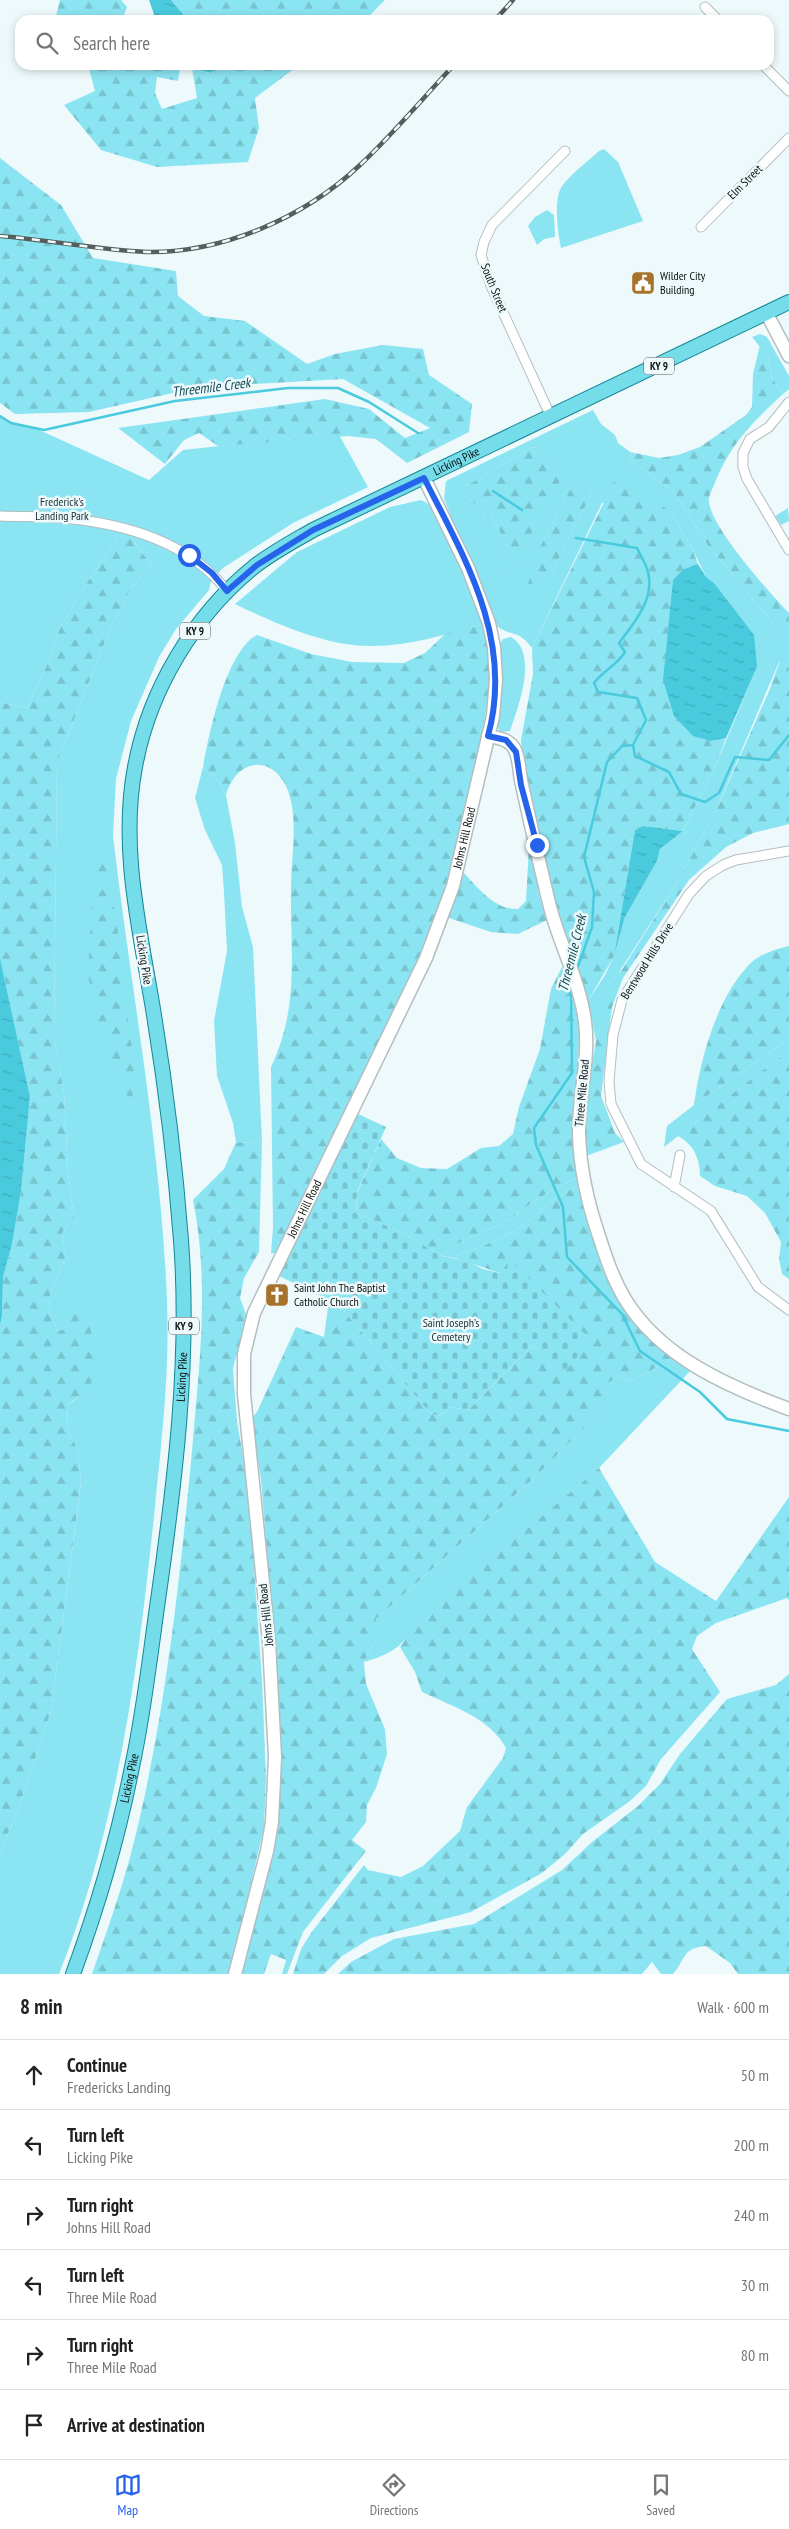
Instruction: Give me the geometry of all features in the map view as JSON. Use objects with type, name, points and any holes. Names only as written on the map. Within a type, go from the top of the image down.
[{"type":"main road","name":"Licking Pike","points":[[73,1974],[100,1896],[133,1763],[172,1508],[184,1329],[181,1241],[172,1160],[130,860],[131,792],[140,745],[156,699],[180,651],[227,591],[257,565],[313,530],[789,302]]},
{"type":"main road","points":[[767,314],[789,356]]},
{"type":"main road","name":"Johns Hill Road","points":[[235,1974],[267,1851],[272,1822],[275,1757],[269,1642],[256,1489],[245,1411],[244,1375],[247,1339],[258,1305],[426,958],[453,886],[493,716],[496,679],[494,647],[489,623],[468,568],[424,478]]},
{"type":"main road","name":"Three Mile Road","points":[[488,736],[506,740],[516,752],[521,785],[551,908],[582,1006],[586,1045],[579,1108],[581,1155],[593,1218],[614,1280],[634,1312],[664,1343],[684,1359],[728,1385],[789,1409]]},
{"type":"street","points":[[705,7],[713,15]]},
{"type":"street","points":[[768,70],[789,91]]},
{"type":"street","name":"Elm Street","points":[[701,227],[789,138]]},
{"type":"street","name":"South Street","points":[[551,417],[491,286],[481,255],[484,242],[492,225],[565,151]]},
{"type":"street","points":[[789,402],[769,427],[750,439],[743,453],[743,467],[747,479],[789,550]]},
{"type":"street","points":[[0,516],[37,516],[90,521],[148,536],[189,555],[212,573],[227,591]]},
{"type":"street","name":"Bentwood Hills Drive","points":[[789,851],[736,860],[706,876],[689,894],[622,1000],[615,1024],[609,1081],[611,1104],[641,1164],[711,1211],[758,1287],[789,1310]]},
{"type":"street","points":[[674,1187],[680,1155]]},
{"type":"green space","points":[[60,0],[121,0],[127,7],[124,15],[56,15]]},
{"type":"green space","points":[[171,0],[385,0],[370,15],[184,15]]},
{"type":"green space","points":[[89,70],[180,70],[178,81],[157,77],[155,93],[162,109],[197,98],[192,70],[210,73],[213,70],[292,70],[255,98],[259,128],[248,162],[157,167],[101,150],[64,105],[95,91]]},
{"type":"green space","points":[[604,149],[618,162],[643,221],[561,248],[557,217],[559,192],[575,172],[599,151]]},
{"type":"green space","points":[[0,158],[61,205],[93,258],[176,271],[178,296],[204,316],[245,321],[307,364],[335,354],[383,345],[423,349],[429,375],[472,404],[469,432],[407,463],[376,439],[348,436],[218,446],[199,433],[184,440],[165,464],[118,428],[325,399],[369,409],[405,438],[430,428],[343,379],[199,387],[89,412],[15,414],[0,403]]},
{"type":"green space","points":[[547,210],[554,215],[555,237],[544,239],[537,245],[528,226],[535,217]]},
{"type":"green space","points":[[760,334],[767,337],[789,376],[789,389],[783,394],[772,378],[768,357],[752,337]]},
{"type":"green space","points":[[760,345],[768,357],[772,378],[783,394],[743,435],[727,457],[710,494],[709,502],[712,514],[730,543],[789,613],[789,642],[706,543],[674,492],[631,461],[630,452],[659,458],[678,455],[700,447],[746,415],[752,407],[753,374]]},
{"type":"green space","points":[[593,410],[601,424],[615,435],[618,443],[630,452],[631,461],[674,492],[706,543],[789,642],[789,667],[779,662],[715,813],[674,887],[621,969],[596,1041],[588,1001],[605,975],[614,956],[625,917],[657,861],[660,849],[683,831],[714,769],[757,667],[714,583],[706,577],[692,548],[670,511],[602,503],[532,648],[522,637],[499,628],[494,623],[444,499],[446,481]],"holes":[[[533,447],[537,448],[550,471],[510,573],[505,542],[494,521],[464,495],[464,487]],[[574,482],[593,491],[552,572],[541,545]]]},
{"type":"green space","name":"Frederick's Landing Park","points":[[0,417],[11,423],[37,429],[149,480],[183,450],[338,433],[368,487],[293,523],[223,568],[211,581],[209,590],[176,629],[159,657],[131,721],[116,779],[113,836],[152,1126],[164,1243],[168,1329],[166,1382],[148,1574],[141,1632],[122,1748],[96,1863],[79,1919],[59,1974],[0,1974],[0,1853],[19,1807],[51,1711],[81,1483],[78,1450],[67,1428],[68,1405],[88,1390],[68,1329],[58,1331],[49,1311],[50,1295],[66,1256],[62,1233],[74,1217],[68,1173],[64,1092],[54,1038],[57,762],[111,627],[130,590],[151,564],[131,538],[118,538],[88,581],[60,627],[50,658],[27,708],[0,702]]},
{"type":"green space","points":[[533,447],[537,448],[550,470],[561,479],[509,574],[505,542],[494,521],[464,495],[464,487]]},
{"type":"green space","points":[[617,476],[670,511],[692,548],[698,564],[684,569],[711,741],[726,738],[714,769],[683,831],[643,826],[635,830],[614,956],[588,1001],[564,931],[548,873],[523,765],[521,740],[533,674],[532,648]]},
{"type":"green space","points":[[574,482],[593,491],[552,572],[530,598],[526,590],[541,545]]},
{"type":"green space","points":[[421,500],[434,510],[474,594],[484,624],[415,642],[372,646],[355,645],[338,643],[302,632],[267,619],[235,604],[297,552],[390,507]]},
{"type":"green space","points":[[788,508],[789,521],[781,525],[775,516]]},
{"type":"green space","points":[[127,533],[151,564],[130,590],[111,627],[57,762],[54,1038],[64,1092],[68,1173],[74,1217],[62,1233],[66,1256],[50,1295],[49,1311],[58,1331],[68,1328],[70,1307],[78,1311],[88,1322],[94,1347],[94,1368],[93,1377],[87,1391],[68,1405],[67,1428],[78,1450],[81,1482],[51,1711],[19,1807],[0,1853],[0,1326],[3,1277],[12,1244],[21,1192],[30,1096],[0,958],[0,702],[27,708],[50,658],[60,627],[88,581],[118,538]]},
{"type":"green space","points":[[484,624],[490,649],[491,685],[475,770],[447,887],[412,975],[277,1252],[271,1254],[273,1228],[271,1067],[286,1022],[292,979],[291,888],[294,833],[293,812],[286,786],[279,775],[270,768],[260,765],[250,766],[240,771],[232,781],[226,795],[217,780],[203,767],[221,695],[236,658],[246,644],[257,635],[311,654],[352,662],[404,663],[425,653],[445,634]]},
{"type":"green space","points":[[511,637],[519,645],[524,655],[524,681],[510,731],[500,732],[497,726],[501,679],[500,644],[503,639]]},
{"type":"green space","points":[[780,661],[789,667],[789,824],[753,833],[726,847],[689,880],[623,978],[612,1007],[601,1096],[615,1133],[624,1142],[586,1156],[583,1119],[596,1041],[616,979],[674,887],[715,813],[769,691]]},
{"type":"green space","points":[[203,767],[217,780],[226,795],[235,843],[242,907],[253,947],[262,1141],[256,1143],[236,1142],[233,1123],[217,1076],[214,1021],[227,951],[222,865],[205,830],[195,798]]},
{"type":"green space","points":[[530,828],[539,895],[547,920],[518,934],[491,932],[446,917],[463,872],[488,897],[502,906],[518,909],[526,901]]},
{"type":"green space","points":[[95,843],[104,857],[117,923],[122,978],[136,1076],[131,1105],[97,1020],[88,975]]},
{"type":"green space","points":[[789,946],[789,1039],[694,1105],[706,1048],[721,1008],[730,991],[741,974],[753,961],[770,952]]},
{"type":"green space","points":[[562,967],[580,1022],[575,1122],[578,1177],[537,1199],[509,1220],[459,1243],[441,1256],[404,1233],[356,1213],[357,1193],[381,1139],[397,1158],[421,1168],[447,1169],[481,1148],[499,1146],[513,1134],[519,1107],[540,1049],[551,989]]},
{"type":"green space","points":[[789,1039],[789,1050],[664,1147],[667,1126]]},
{"type":"green space","points":[[789,1050],[789,1279],[782,1274],[779,1259],[781,1242],[765,1213],[747,1196],[715,1186],[700,1176],[699,1163],[695,1153],[678,1136]]},
{"type":"green space","name":"Saint Joseph’s Cemetery","points":[[356,1113],[386,1127],[357,1192],[356,1213],[404,1233],[441,1256],[467,1261],[483,1269],[500,1273],[510,1260],[585,1334],[579,1355],[561,1376],[533,1345],[468,1410],[451,1407],[440,1416],[430,1413],[344,1311],[329,1300],[277,1275]]},
{"type":"green space","points":[[262,1141],[259,1252],[244,1278],[240,1298],[247,1317],[233,1368],[237,1421],[248,1486],[262,1679],[266,1778],[264,1827],[230,1974],[92,1974],[120,1892],[145,1795],[163,1697],[177,1598],[202,1326],[201,1263],[193,1200],[224,1169],[236,1142],[256,1143]]},
{"type":"green space","points":[[578,1177],[580,1185],[561,1195],[511,1233],[479,1248],[461,1253],[455,1258],[441,1256],[459,1243],[509,1220],[537,1199]]},
{"type":"green space","points":[[580,1185],[604,1267],[676,1357],[629,1382],[619,1376],[606,1384],[606,1406],[534,1478],[376,1619],[376,1639],[364,1662],[366,1684],[385,1729],[387,1754],[376,1788],[367,1805],[366,1822],[352,1840],[366,1851],[303,1932],[287,1974],[282,1974],[286,1960],[271,1954],[264,1974],[241,1974],[270,1865],[274,1636],[261,1479],[251,1419],[257,1412],[296,1327],[324,1337],[329,1300],[344,1311],[430,1413],[440,1416],[451,1407],[468,1410],[533,1345],[561,1375],[510,1261],[500,1273],[455,1258],[461,1253],[479,1248],[511,1233],[561,1195]]},
{"type":"green space","points":[[676,1357],[693,1368],[599,1468],[421,1619],[397,1647],[384,1655],[364,1662],[376,1639],[376,1619],[534,1478],[606,1406],[605,1384],[619,1376],[629,1382]]},
{"type":"green space","points":[[599,1468],[655,1562],[716,1601],[789,1497],[789,1601],[787,1598],[716,1623],[697,1636],[692,1649],[720,1692],[661,1759],[646,1786],[630,1801],[583,1834],[565,1854],[542,1873],[471,1912],[371,1938],[342,1956],[324,1974],[293,1974],[301,1949],[311,1933],[364,1865],[368,1870],[401,1877],[423,1866],[460,1831],[467,1807],[503,1758],[506,1748],[490,1729],[458,1708],[422,1692],[415,1672],[400,1647],[420,1619]]},
{"type":"green space","points":[[789,1674],[789,1974],[738,1974],[730,1963],[706,1946],[698,1947],[688,1952],[673,1974],[661,1974],[652,1962],[642,1974],[338,1974],[351,1962],[394,1939],[474,1924],[562,1870],[592,1842],[638,1806],[660,1784],[680,1754],[727,1699],[776,1685]]},
{"type":"water","points":[[149,0],[171,0],[184,15],[154,15]]},
{"type":"water","points":[[200,70],[213,70],[211,73]]},
{"type":"water","points":[[698,564],[706,577],[714,583],[754,635],[757,667],[726,738],[711,741],[693,736],[674,716],[663,680],[673,580],[684,569]]},
{"type":"water","points":[[643,826],[683,831],[660,849],[657,861],[625,917],[614,956],[635,830]]},
{"type":"water","points":[[0,958],[30,1096],[21,1192],[12,1244],[3,1277],[0,1326]]},
{"type":"waterway","name":"Threemile Creek","points":[[0,416],[11,423],[44,430],[175,401],[288,388],[338,388],[369,402],[418,433]]},
{"type":"waterway","name":"Threemile Creek","points":[[493,491],[522,510]]},
{"type":"waterway","name":"Threemile Creek","points":[[576,538],[637,548],[646,566],[649,579],[649,590],[642,609],[619,643],[625,652],[594,683],[598,692],[637,698],[646,720],[633,745],[622,746],[607,762],[584,857],[594,892],[592,927],[577,969]]},
{"type":"waterway","points":[[633,745],[635,756],[669,772],[681,794],[705,802],[719,793],[735,757],[769,760],[789,735]]},
{"type":"waterway","name":"Threemile Creek","points":[[571,986],[572,1073],[534,1128],[536,1145],[563,1207],[567,1257],[622,1314],[640,1351],[700,1392],[727,1419],[789,1431]]},
{"type":"railway","points":[[500,15],[513,0]]},
{"type":"railway","points":[[0,236],[147,252],[176,251],[234,239],[289,216],[338,184],[385,141],[449,70]]},
{"type":"place","name":"Wilder City Building","points":[[643,283]]},
{"type":"place","name":"Saint John The Baptist Catholic Church","points":[[277,1295]]},
{"type":"route","points":[[189,555],[212,573],[227,591],[257,565],[288,544],[313,530],[424,478],[468,568],[489,623],[494,647],[496,696],[488,736],[506,740],[516,752],[521,785],[537,845]]}]
